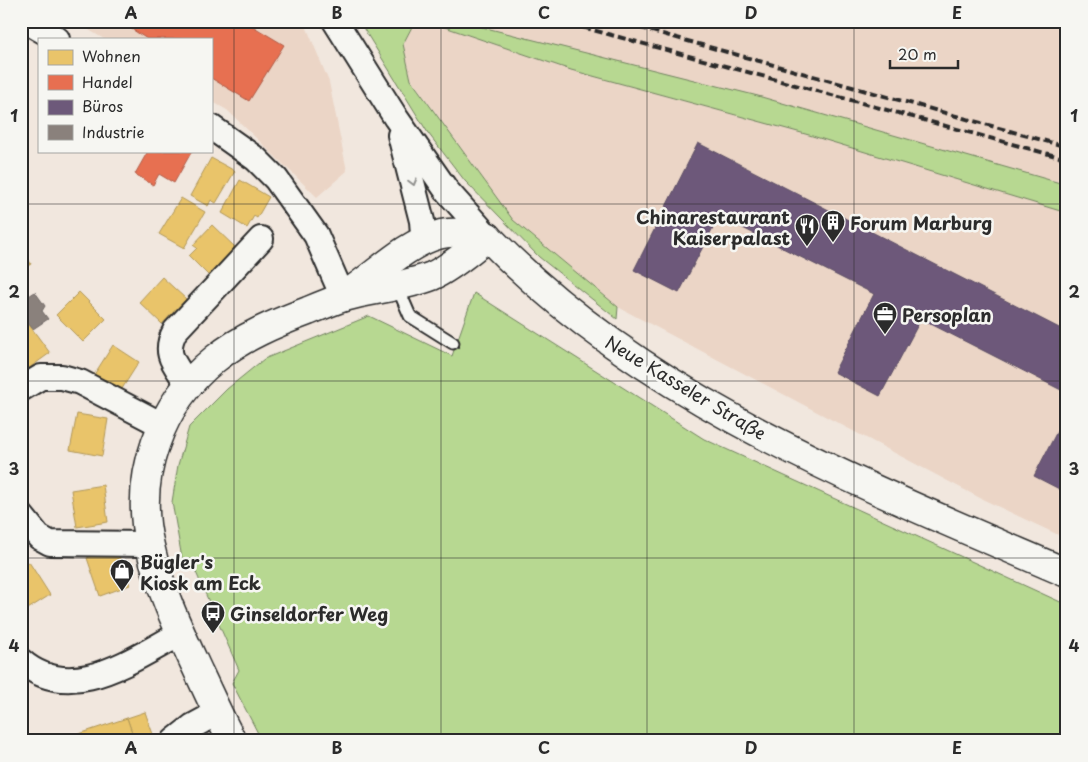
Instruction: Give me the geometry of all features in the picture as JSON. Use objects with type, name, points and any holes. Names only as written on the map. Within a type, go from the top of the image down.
[{"type":"main road","points":[[343,297],[420,242],[438,234],[459,233],[488,237]]},
{"type":"main road","points":[[232,741],[180,634],[160,581],[149,544],[145,500],[146,478],[162,425],[189,386],[215,360],[246,338],[343,297],[430,276],[444,270],[488,237]]},
{"type":"main road","name":"Neue Kasseler Straße","points":[[488,237],[524,274],[559,304],[608,341],[664,378],[834,471],[1067,573]]},
{"type":"street","points":[[26,21],[55,38]]},
{"type":"street","name":"Neue Kasseler Straße","points":[[335,21],[396,118],[448,191],[488,237]]},
{"type":"street","points":[[396,118],[419,204],[423,234],[420,242]]},
{"type":"street","points":[[212,127],[256,159],[276,179],[316,235],[343,297]]},
{"type":"street","points":[[189,386],[169,353],[169,343],[175,331],[261,239]]},
{"type":"street","points":[[21,389],[41,377],[62,377],[80,382],[162,425]]},
{"type":"street","points":[[21,515],[39,537],[50,543],[149,544]]},
{"type":"street","points":[[21,661],[42,676],[58,680],[74,680],[113,668],[180,634]]},
{"type":"street","points":[[174,741],[192,726],[217,712]]},
{"type":"lane","points":[[396,285],[410,316],[453,343]]},
{"type":"shaded area","points":[[74,21],[304,21],[329,82],[347,171],[317,197],[227,110],[212,102],[212,38],[102,38]]},
{"type":"shaded area","points":[[415,21],[427,21],[571,70],[809,135],[1067,213],[1067,539],[980,498],[618,307],[513,220],[411,79],[403,44]]},
{"type":"shaded area","points":[[458,21],[1067,21],[1067,185],[758,96]]},
{"type":"green space","points":[[359,21],[415,21],[403,44],[411,80],[513,220],[618,307],[617,319],[539,257],[465,181],[428,133]]},
{"type":"green space","points":[[427,21],[458,21],[758,96],[1067,185],[1067,213],[809,135],[571,70]]},
{"type":"green space","points":[[474,293],[704,439],[1067,605],[1067,741],[262,741],[232,683],[239,670],[195,570],[183,564],[172,502],[178,465],[189,427],[227,389],[264,359],[369,316],[452,356]]},
{"type":"building: Wohnen","points":[[211,158],[235,171],[216,203],[211,200],[208,206],[190,196]]},
{"type":"building: Wohnen","points":[[240,180],[269,197],[257,218],[254,216],[247,228],[222,213]]},
{"type":"building: Wohnen","points":[[181,198],[205,212],[184,248],[159,234]]},
{"type":"building: Wohnen","points":[[212,225],[236,248],[209,276],[189,256],[197,248],[193,245]]},
{"type":"building: Wohnen","points":[[21,246],[31,264],[21,270]]},
{"type":"building: Wohnen","points":[[162,277],[186,299],[162,324],[139,302]]},
{"type":"building: Wohnen","points":[[79,292],[106,319],[83,342],[56,315]]},
{"type":"building: Wohnen","points":[[27,322],[50,353],[25,371],[21,366],[21,327]]},
{"type":"building: Wohnen","points":[[113,345],[139,362],[118,395],[92,378]]},
{"type":"building: Wohnen","points":[[77,414],[108,419],[102,456],[70,450]]},
{"type":"building: Wohnen","points":[[103,485],[108,522],[77,527],[71,490]]},
{"type":"building: Wohnen","points":[[116,548],[130,585],[100,596],[87,558]]},
{"type":"building: Wohnen","points":[[29,562],[50,595],[23,612],[21,609],[21,567]]},
{"type":"building: Wohnen","points":[[145,712],[154,737],[135,741],[127,718]]},
{"type":"building: Wohnen","points":[[127,718],[135,741],[64,741],[64,739]]},
{"type":"building: Handel","points":[[130,21],[244,21],[284,45],[249,101],[212,79],[212,38],[145,38],[127,26]]},
{"type":"building: Handel","points":[[1045,21],[1067,21],[1067,27]]},
{"type":"building: Handel","points":[[147,152],[191,152],[174,183],[159,174],[153,185],[135,174]]},
{"type":"building: Büros","name":"Forum Marburg","points":[[698,143],[1067,332],[1067,393],[921,319],[880,396],[834,372],[874,294],[719,216],[679,293],[634,270]]},
{"type":"building: Büros","points":[[1067,412],[1067,493],[1034,476]]},
{"type":"building: Industrie","points":[[35,292],[45,306],[42,311],[48,319],[33,329],[27,322],[25,324],[21,319],[21,301]]},
{"type":"railway","points":[[560,21],[1067,159]]},
{"type":"railway","points":[[616,21],[1067,147]]},
{"type":"place","name":"Forum Marburg","points":[[833,243]]},
{"type":"place","name":"Chinarestaurant Kaiserpalast","points":[[807,247]]},
{"type":"place","name":"Persoplan","points":[[885,335]]},
{"type":"place","name":"Bügler's Kiosk am Eck","points":[[122,592]]},
{"type":"place","name":"Ginseldorfer Weg","points":[[213,634]]}]
